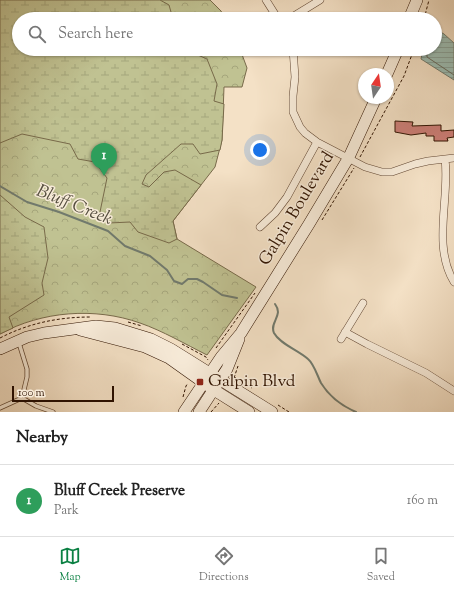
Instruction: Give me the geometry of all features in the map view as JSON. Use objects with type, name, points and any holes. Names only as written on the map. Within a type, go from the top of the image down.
[{"type":"street","points":[[266,0],[274,12]]},
{"type":"street","points":[[300,12],[320,0]]},
{"type":"street","points":[[412,12],[417,0]]},
{"type":"street","points":[[294,56],[296,77],[292,96],[293,112],[304,133],[317,142],[349,157],[364,167],[382,172],[392,172],[415,164],[454,158]]},
{"type":"street","points":[[390,68],[395,56]]},
{"type":"street","name":"Galpin Boulevard","points":[[184,412],[224,353],[241,333],[309,224],[349,157],[373,104]]},
{"type":"street","points":[[260,227],[275,213],[287,197],[317,142]]},
{"type":"street","points":[[445,159],[447,185],[443,214],[443,242],[448,270],[454,282]]},
{"type":"street","points":[[341,339],[363,303]]},
{"type":"street","points":[[0,349],[18,340],[44,333],[96,326],[115,328],[151,339],[171,349],[272,412]]},
{"type":"street","points":[[74,329],[145,347],[168,358],[203,383],[249,412]]},
{"type":"street","points":[[346,332],[426,373],[454,390]]},
{"type":"street","name":"Galpin Boulevard","points":[[199,412],[221,380],[231,362],[241,333]]},
{"type":"lane","points":[[18,340],[27,369],[27,377],[22,398]]},
{"type":"lane","points":[[0,408],[22,398]]},
{"type":"lane","points":[[22,398],[36,406],[53,412]]},
{"type":"path","points":[[426,12],[429,0]]},
{"type":"path","points":[[217,347],[258,289],[268,290]]},
{"type":"green space","points":[[0,0],[210,0],[222,12],[12,12],[12,56],[243,56],[247,68],[242,87],[224,87],[222,140],[215,167],[173,221],[177,239],[256,287],[207,355],[149,326],[123,318],[87,313],[51,316],[33,320],[0,334]]},
{"type":"green space","points":[[0,0],[160,0],[169,5],[171,12],[12,12],[12,56],[200,56],[207,59],[217,84],[214,101],[224,104],[220,150],[200,154],[193,144],[181,144],[146,175],[142,184],[149,187],[164,172],[175,170],[201,185],[173,221],[177,239],[169,243],[138,232],[130,222],[109,223],[100,212],[107,178],[95,162],[78,159],[70,144],[22,134],[0,143]]},
{"type":"green space","points":[[0,195],[25,217],[44,227],[48,258],[42,283],[44,295],[9,317],[13,328],[0,334]]},
{"type":"water","points":[[442,33],[444,34],[454,43],[454,80],[421,59],[422,56],[442,56]]},
{"type":"building","points":[[395,121],[413,122],[412,126],[441,125],[441,131],[454,130],[454,137],[447,138],[448,141],[434,141],[434,136],[426,136],[426,133],[411,135],[395,132]]},
{"type":"waterway","name":"Bluff Creek","points":[[0,186],[27,202],[59,212],[108,231],[125,246],[150,256],[167,270],[174,281],[182,284],[188,279],[197,279],[222,295],[237,298]]},
{"type":"waterway","name":"Bluff Creek","points":[[275,304],[278,312],[273,326],[274,333],[285,344],[310,361],[321,383],[332,396],[341,404],[356,412]]},
{"type":"place","name":"Bluff Creek Preserve","points":[[104,176]]},
{"type":"place","name":"Galpin Blvd","points":[[200,382]]}]
